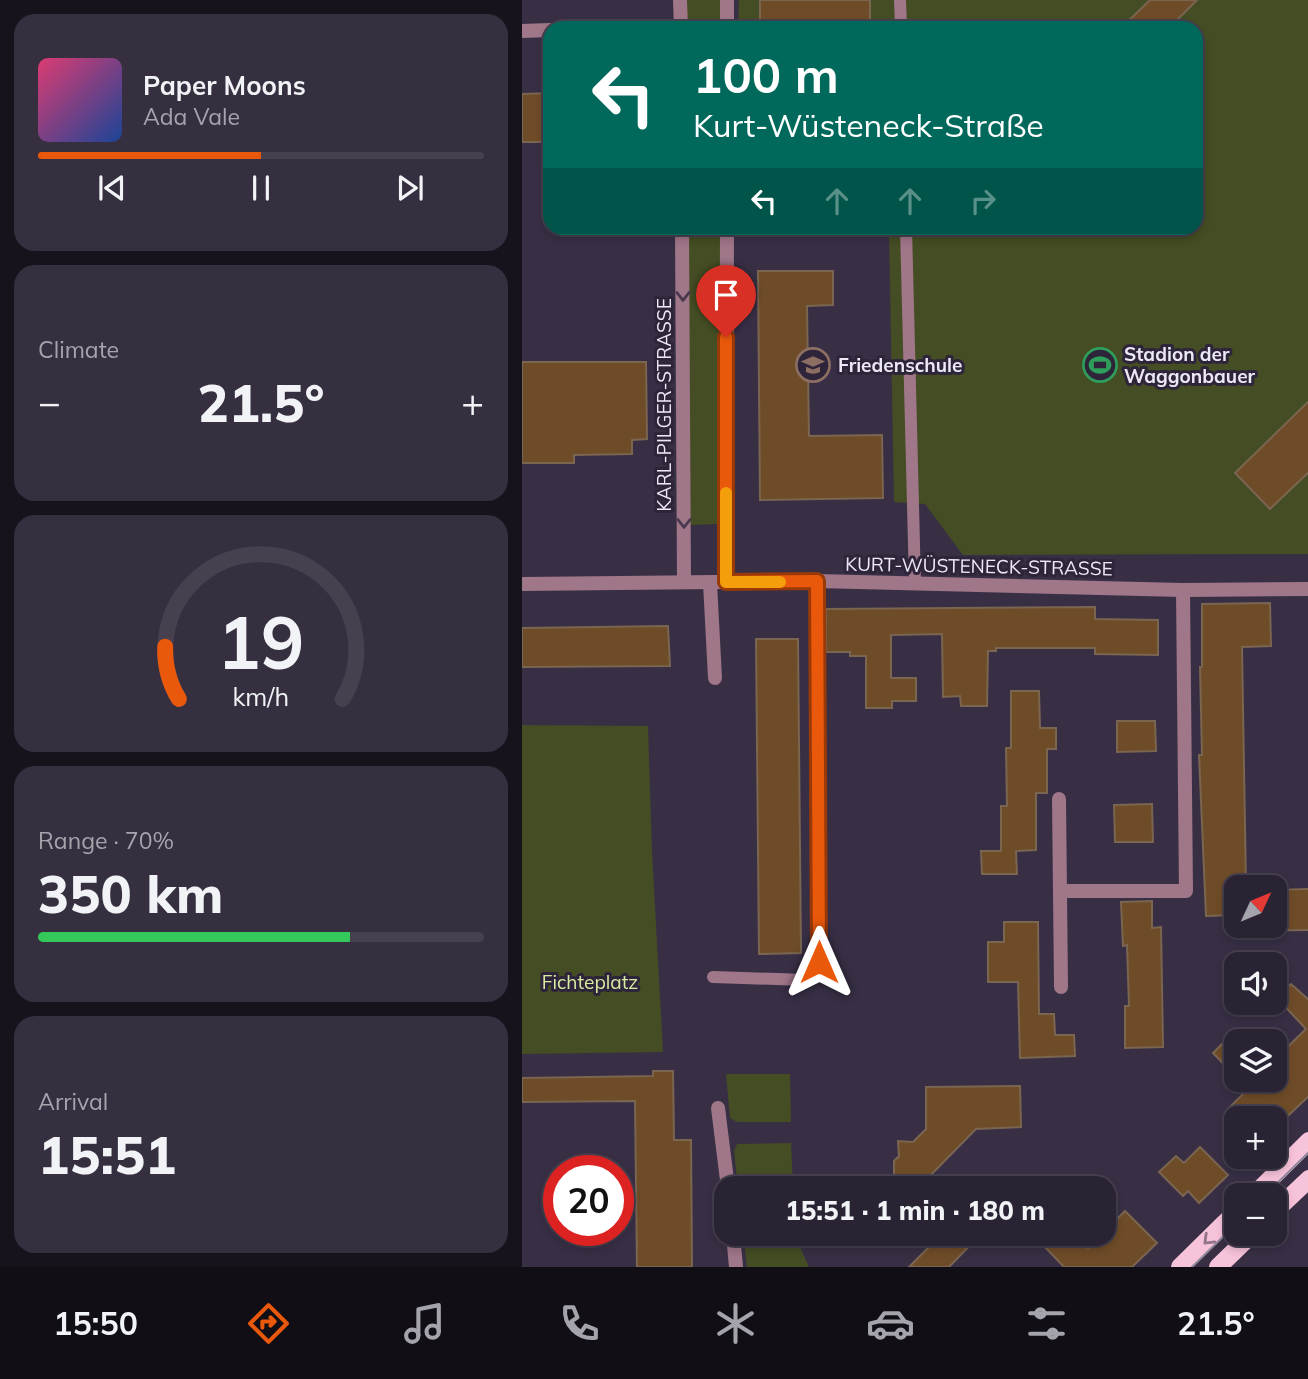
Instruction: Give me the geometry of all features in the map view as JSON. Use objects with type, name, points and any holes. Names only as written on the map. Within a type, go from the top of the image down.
[{"type":"main road","points":[[1266,1183],[1308,1142]]},
{"type":"main road","points":[[1287,1199],[1308,1179]]},
{"type":"main road","points":[[1180,1267],[1224,1224]]},
{"type":"main road","points":[[1218,1267],[1240,1246]]},
{"type":"street","points":[[680,0],[681,21]]},
{"type":"street","points":[[727,0],[727,21]]},
{"type":"street","points":[[522,31],[543,30]]},
{"type":"street","name":"KARL-PILGER-STRASSE","points":[[682,235],[684,582]]},
{"type":"street","points":[[726,582],[727,235]]},
{"type":"street","name":"KURT-WÜSTENECK-STRASSE","points":[[522,584],[817,581],[1183,590],[1308,589]]},
{"type":"street","points":[[710,583],[715,678]]},
{"type":"street","points":[[1060,891],[1186,891],[1183,590]]},
{"type":"street","points":[[1059,799],[1061,987]]},
{"type":"street","points":[[718,1108],[726,1176]]},
{"type":"street","points":[[734,1246],[736,1267]]},
{"type":"lane","points":[[900,0],[901,21]]},
{"type":"lane","points":[[906,235],[915,584]]},
{"type":"lane","points":[[713,977],[806,980],[819,962],[817,581]]},
{"type":"green space","points":[[683,0],[725,0],[724,21],[684,21]]},
{"type":"green space","name":"Stadion der Waggonbauer","points":[[739,0],[1308,0],[1308,554],[963,555],[925,504],[894,502],[889,235],[1203,235],[1203,21],[738,21]]},
{"type":"green space","points":[[687,235],[722,235],[719,524],[690,525]]},
{"type":"green space","name":"Fichteplatz","points":[[522,725],[648,726],[663,1052],[522,1054]]},
{"type":"green space","points":[[726,1074],[790,1074],[791,1122],[737,1122],[730,1118]]},
{"type":"green space","points":[[791,1143],[792,1176],[737,1176],[734,1151],[737,1144]]},
{"type":"green space","points":[[744,1246],[799,1246],[809,1267],[747,1267]]},
{"type":"building","points":[[760,0],[870,0],[870,21],[760,21]]},
{"type":"building","points":[[1150,0],[1197,0],[1176,21],[1128,21]]},
{"type":"building","points":[[543,93],[543,142],[522,142],[522,94]]},
{"type":"building","points":[[758,271],[833,271],[833,305],[807,306],[809,436],[882,435],[883,498],[760,500]]},
{"type":"building","points":[[522,362],[646,362],[647,439],[632,440],[632,454],[574,455],[574,463],[522,463]]},
{"type":"building","points":[[1309,401],[1309,472],[1270,509],[1235,473]]},
{"type":"building","points":[[1270,603],[1271,646],[1242,647],[1246,875],[1224,875],[1224,915],[1206,916],[1199,755],[1202,755],[1202,604]]},
{"type":"building","points":[[1095,607],[1095,619],[1158,620],[1158,655],[1095,654],[1095,648],[996,648],[996,651],[988,651],[987,706],[961,706],[960,696],[943,697],[942,634],[891,635],[891,678],[916,678],[916,701],[892,701],[892,708],[866,708],[866,656],[850,656],[850,652],[826,652],[826,609]]},
{"type":"building","points":[[668,626],[670,666],[522,667],[522,628]]},
{"type":"building","points":[[756,639],[798,639],[801,953],[759,954]]},
{"type":"building","points":[[1011,691],[1039,691],[1040,728],[1056,728],[1056,749],[1047,749],[1047,793],[1036,793],[1036,850],[1016,851],[1017,874],[982,874],[981,851],[1001,851],[1001,806],[1007,806],[1006,748],[1011,748]]},
{"type":"building","points":[[1117,721],[1155,721],[1156,751],[1117,752]]},
{"type":"building","points":[[1152,804],[1153,842],[1115,842],[1114,805]]},
{"type":"building","points":[[1309,889],[1309,930],[1287,930],[1287,890]]},
{"type":"building","points":[[1152,901],[1152,928],[1161,927],[1163,1047],[1125,1048],[1125,1006],[1129,1006],[1127,945],[1123,946],[1121,902]]},
{"type":"building","points":[[1004,922],[1038,922],[1039,1014],[1054,1014],[1055,1035],[1074,1035],[1075,1056],[1020,1058],[1018,982],[988,982],[988,942],[1004,942]]},
{"type":"building","points":[[1291,984],[1309,1000],[1309,1096],[1287,1117],[1287,1106],[1231,1106],[1245,1092],[1287,1092],[1287,1047],[1306,1029],[1287,1009],[1287,988]]},
{"type":"building","points":[[1224,1042],[1224,1064],[1213,1053]]},
{"type":"building","points":[[653,1071],[673,1071],[674,1140],[691,1140],[692,1267],[637,1267],[635,1101],[522,1102],[522,1078],[653,1076]]},
{"type":"building","points":[[1020,1086],[1021,1127],[976,1129],[930,1176],[894,1176],[894,1161],[899,1156],[898,1141],[913,1142],[926,1129],[926,1087]]},
{"type":"building","points":[[1200,1147],[1228,1175],[1199,1203],[1188,1191],[1183,1196],[1159,1172],[1176,1156],[1184,1163]]},
{"type":"building","points":[[1125,1211],[1157,1243],[1132,1267],[1064,1267],[1044,1246],[1116,1246],[1116,1220]]},
{"type":"building","points":[[930,1246],[969,1246],[949,1267],[909,1267]]},
{"type":"tram line","points":[[1277,1183],[1309,1152]]},
{"type":"tram line","points":[[1192,1267],[1224,1236]]},
{"type":"slow traffic","points":[[726,493],[726,582],[780,582]]},
{"type":"place","name":"Friedenschule","points":[[813,365]]},
{"type":"place","name":"Stadion der Waggonbauer","points":[[1100,365]]},
{"type":"route","points":[[726,337],[726,582],[817,581],[819,962]]}]
